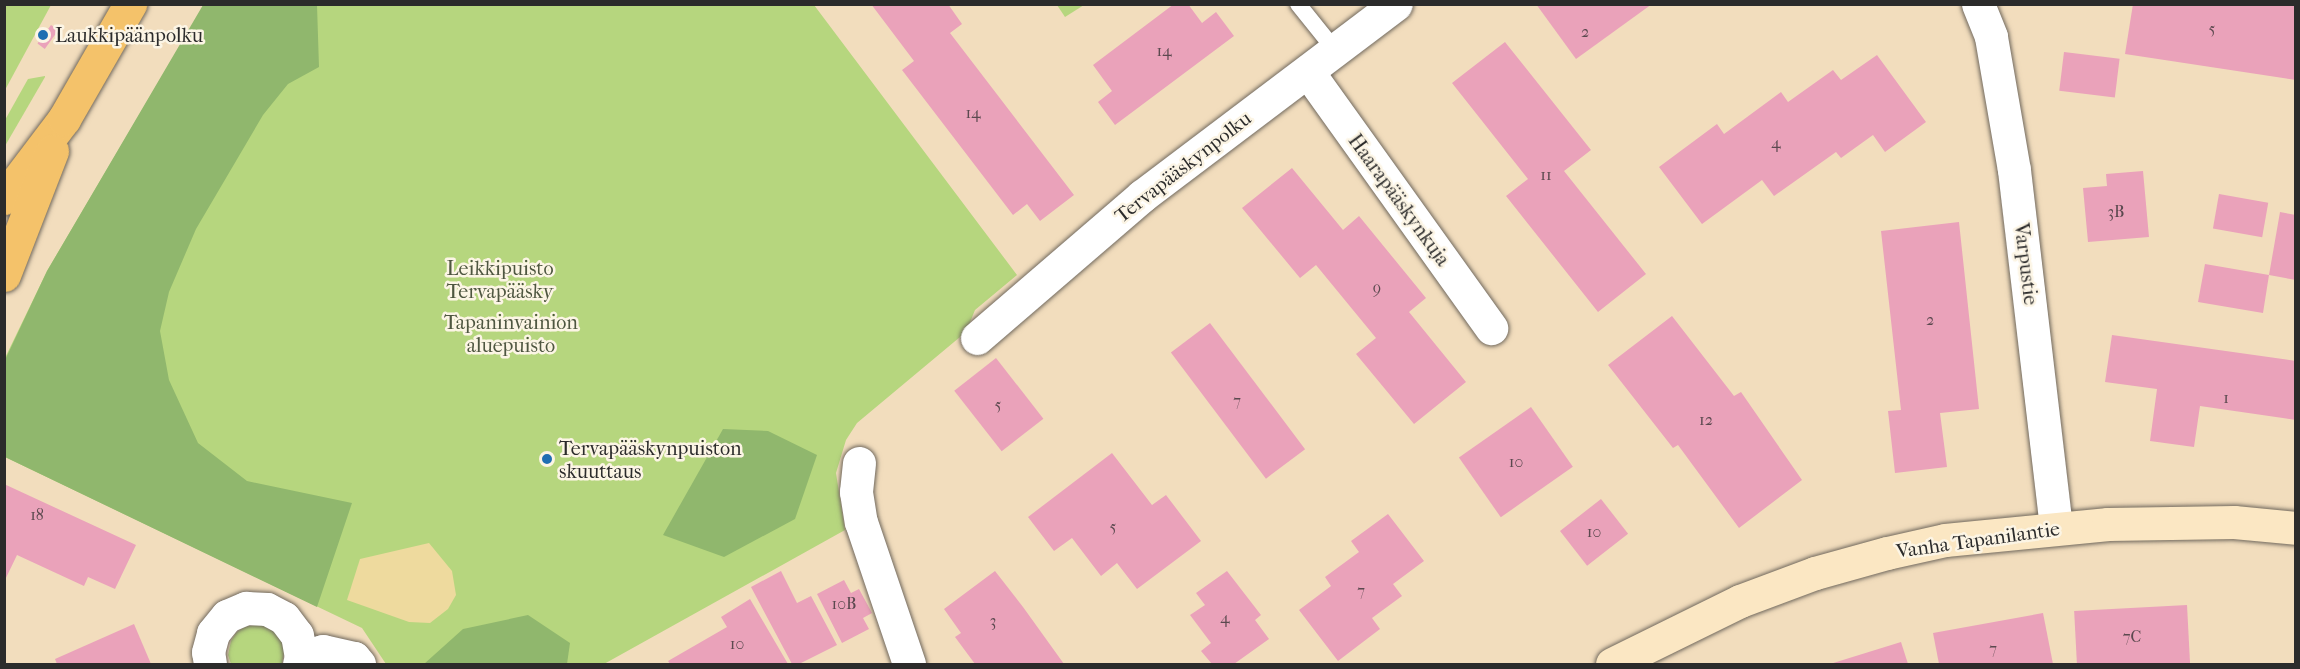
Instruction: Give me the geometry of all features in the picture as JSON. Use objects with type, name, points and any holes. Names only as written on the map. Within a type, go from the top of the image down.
[{"type":"main road","points":[[4,198],[64,119],[130,4]]},
{"type":"main road","points":[[4,275],[64,119]]},
{"type":"street","name":"Tervapääskynpolku","points":[[977,338],[1142,196],[1396,4]]},
{"type":"street","name":"Varpustie","points":[[1978,4],[1992,37],[2014,170],[2056,527]]},
{"type":"street","name":"Haarapääskynkuja","points":[[1308,72],[1491,328]]},
{"type":"street","points":[[859,463],[856,492],[861,522],[909,664]]},
{"type":"street","name":"Vanha Tapanilantie","points":[[1612,664],[1740,601],[1815,573],[1945,540],[2056,527],[2234,522],[2295,528]]},
{"type":"street","points":[[210,664],[208,652],[213,633],[227,616],[246,608],[267,609],[284,618],[297,635],[300,661],[323,651],[354,658],[359,664]]},
{"type":"lane","points":[[1298,4],[1335,50]]},
{"type":"green space","points":[[4,5],[51,5],[5,90]]},
{"type":"green space","points":[[203,5],[317,5],[319,67],[288,84],[263,115],[196,229],[169,292],[160,331],[169,380],[198,443],[247,481],[352,503],[317,607],[5,457],[5,360],[47,271]]},
{"type":"green space","name":"Tapaninvainion aluepuisto","points":[[204,5],[814,5],[1017,275],[975,310],[966,332],[857,423],[846,440],[836,473],[845,530],[604,664],[386,664],[362,628],[5,457],[4,360],[47,271]]},
{"type":"green space","points":[[1057,5],[1084,5],[1065,17]]},
{"type":"green space","points":[[45,76],[5,146],[5,120],[28,79]]},
{"type":"green space","points":[[723,429],[768,431],[817,455],[795,519],[724,557],[663,535]]},
{"type":"green space","points":[[528,615],[570,643],[567,664],[424,664],[463,629]]},
{"type":"green space","points":[[260,624],[275,631],[285,646],[282,664],[231,664],[228,655],[231,641],[236,633],[244,627]]},
{"type":"sand","points":[[429,543],[452,571],[456,595],[448,609],[430,623],[409,622],[347,600],[360,559]]},
{"type":"building","points":[[871,4],[948,4],[962,24],[950,33],[1074,195],[1040,221],[1027,204],[1013,215],[902,70],[914,61]]},
{"type":"building","points":[[1174,4],[1188,4],[1202,23],[1216,12],[1234,36],[1115,125],[1098,102],[1112,91],[1093,65]]},
{"type":"building","points":[[1536,4],[1652,4],[1576,59]]},
{"type":"building","points":[[2133,4],[2296,4],[2296,80],[2125,54]]},
{"type":"building","points":[[51,25],[58,30],[45,49],[37,44]]},
{"type":"building","points":[[1505,42],[1591,150],[1564,171],[1646,274],[1598,312],[1506,196],[1528,179],[1452,83]]},
{"type":"building","points":[[2064,52],[2120,59],[2115,98],[2059,91]]},
{"type":"building","points":[[1877,55],[1926,122],[1885,152],[1873,135],[1841,158],[1836,152],[1774,196],[1762,180],[1702,224],[1659,167],[1717,124],[1724,134],[1781,92],[1788,102],[1833,70],[1841,80]]},
{"type":"building","points":[[1292,168],[1343,230],[1359,216],[1426,298],[1409,312],[1466,382],[1414,424],[1356,354],[1376,338],[1316,265],[1300,278],[1242,208]]},
{"type":"building","points":[[2143,171],[2149,237],[2088,242],[2083,188],[2107,186],[2106,174]]},
{"type":"building","points":[[2219,194],[2268,203],[2262,237],[2213,228]]},
{"type":"building","points":[[2280,212],[2296,215],[2296,280],[2269,275]]},
{"type":"building","points":[[1959,222],[1979,409],[1940,413],[1947,467],[1895,473],[1888,411],[1901,410],[1881,231]]},
{"type":"building","points":[[2205,264],[2269,275],[2263,313],[2198,302]]},
{"type":"building","points":[[1672,316],[1734,396],[1741,392],[1802,480],[1739,528],[1678,445],[1673,448],[1608,365]]},
{"type":"building","points":[[1210,323],[1305,449],[1266,479],[1171,352]]},
{"type":"building","points":[[2112,335],[2296,361],[2296,420],[2200,406],[2194,447],[2150,441],[2157,389],[2105,382]]},
{"type":"building","points":[[996,358],[1043,419],[1002,451],[954,391]]},
{"type":"building","points":[[1531,407],[1573,467],[1501,517],[1459,457]]},
{"type":"building","points":[[1112,453],[1152,505],[1166,495],[1201,541],[1137,589],[1117,563],[1101,576],[1072,538],[1054,551],[1028,517]]},
{"type":"building","points":[[4,484],[136,545],[115,589],[88,577],[84,586],[17,555],[4,582]]},
{"type":"building","points":[[1601,499],[1628,534],[1587,566],[1560,531]]},
{"type":"building","points":[[1388,514],[1424,561],[1393,584],[1402,596],[1372,618],[1380,629],[1338,661],[1299,610],[1331,586],[1325,577],[1359,552],[1351,541]]},
{"type":"building","points":[[781,571],[797,603],[811,596],[837,645],[799,664],[792,664],[751,587]]},
{"type":"building","points":[[995,571],[1064,664],[975,664],[955,637],[961,633],[944,609]]},
{"type":"building","points":[[1227,571],[1261,615],[1255,620],[1269,639],[1234,664],[1212,664],[1201,651],[1211,643],[1190,615],[1205,605],[1196,593]]},
{"type":"building","points":[[844,580],[851,593],[859,589],[872,613],[863,618],[869,629],[842,643],[817,594]]},
{"type":"building","points":[[750,599],[788,664],[670,664],[668,661],[727,627],[721,617]]},
{"type":"building","points":[[2187,605],[2190,664],[2077,664],[2074,611]]},
{"type":"building","points":[[2043,613],[2053,664],[1939,664],[1933,633]]},
{"type":"building","points":[[134,624],[151,664],[57,664],[55,659]]},
{"type":"building","points":[[1901,642],[1908,664],[1830,664]]},
{"type":"place","name":"Laukkipäänpolku","points":[[43,35]]},
{"type":"place","name":"Tervapääskynpuiston skuuttaus","points":[[547,459]]},
{"type":"park label","name":"Leikkipuisto Tervapääsky","points":[[500,280]]}]
